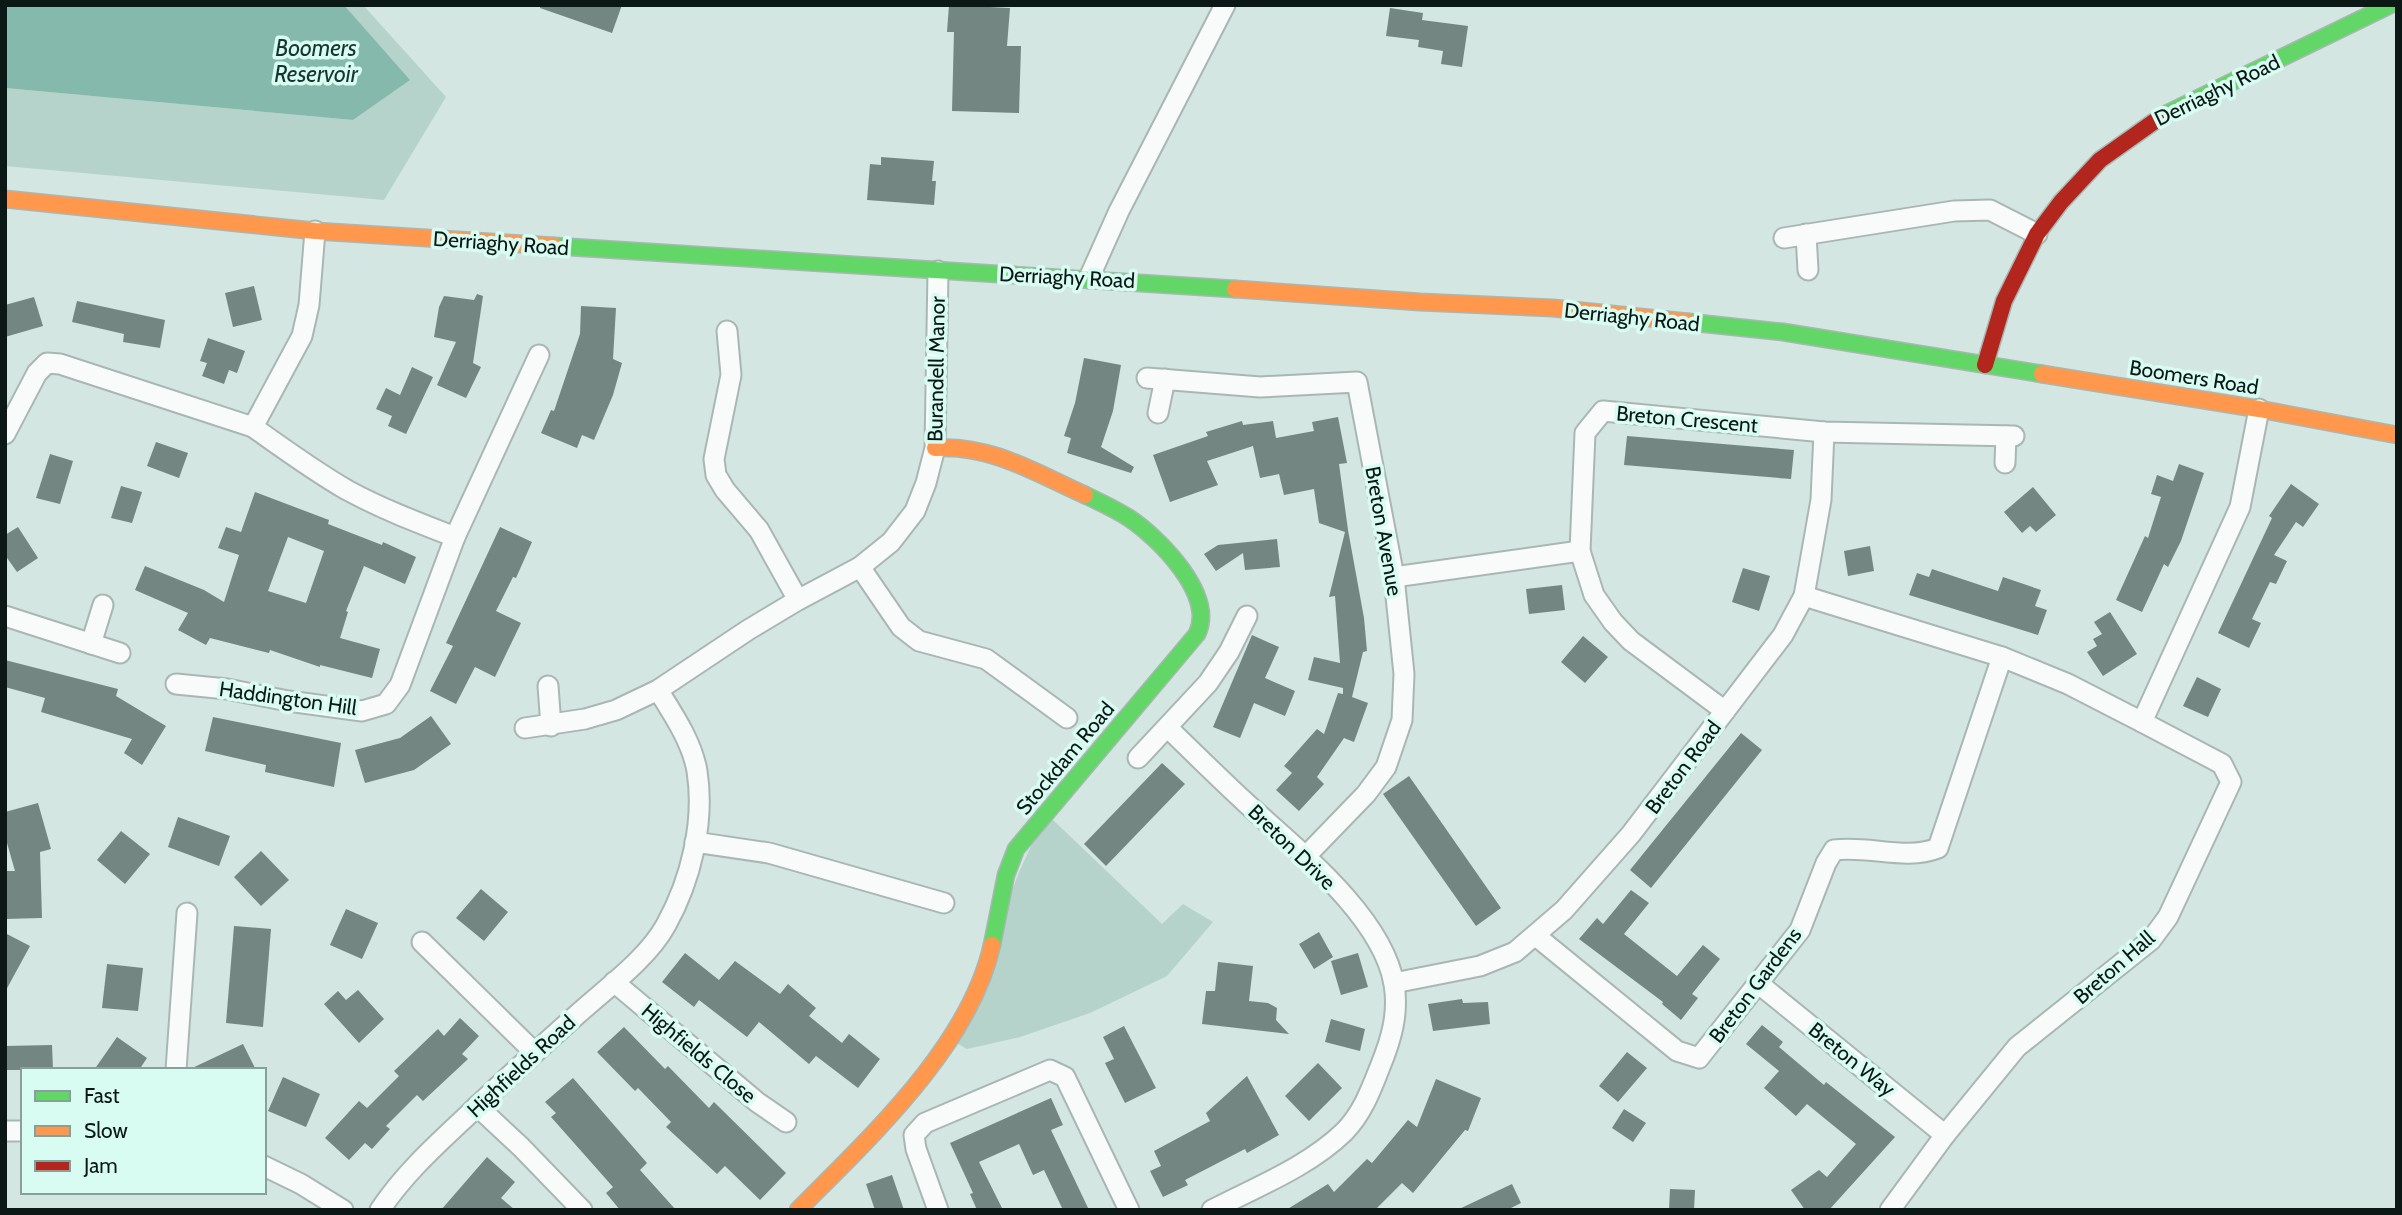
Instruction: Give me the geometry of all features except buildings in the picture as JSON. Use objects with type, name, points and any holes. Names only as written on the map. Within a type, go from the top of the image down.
[{"type":"main road","name":"Derriaghy Road","points":[[5,199],[315,231],[938,271],[1089,278],[1420,302],[1553,308],[1783,332],[1984,365],[2004,301],[2037,234],[2061,202],[2100,160],[2155,119],[2390,5]]},
{"type":"main road","name":"Boomers Road","points":[[1984,365],[2259,408],[2397,435]]},
{"type":"main road","name":"Stockdam Road","points":[[797,1210],[881,1124],[932,1062],[967,1011],[985,970],[1005,877],[1016,849],[1197,635],[1202,620],[1201,608],[1186,575],[1163,547],[1130,519],[1017,463],[971,450],[949,446],[935,448]]},
{"type":"street","points":[[1089,278],[1119,211],[1225,5]]},
{"type":"street","points":[[1784,238],[1954,211],[1990,210],[2037,234]]},
{"type":"street","points":[[253,427],[302,336],[309,305],[315,231]]},
{"type":"street","points":[[1806,234],[1808,270]]},
{"type":"street","name":"Burandell Manor","points":[[525,728],[585,719],[616,709],[658,690],[748,629],[860,567],[891,542],[915,511],[935,448],[938,271]]},
{"type":"street","points":[[727,331],[731,375],[714,459],[716,475],[725,490],[759,530],[798,600]]},
{"type":"street","name":"Haddington Hill","points":[[176,684],[227,689],[362,711],[386,704],[400,685],[455,537],[539,355]]},
{"type":"street","points":[[5,434],[37,373],[47,363],[60,364],[253,427],[303,463],[348,490],[455,537]]},
{"type":"street","name":"Breton Avenue","points":[[1158,413],[1156,378],[1260,387],[1357,382],[1394,578],[1404,674],[1402,720],[1386,766],[1366,794],[1305,857]]},
{"type":"street","points":[[2142,722],[2240,507],[2259,408]]},
{"type":"street","name":"Breton Crescent","points":[[1725,711],[1631,641],[1613,622],[1594,595],[1580,551],[1585,433],[1603,411],[1824,432],[2010,436],[2005,463]]},
{"type":"street","name":"Breton Road","points":[[1394,983],[1480,966],[1515,952],[1564,910],[1631,834],[1783,635],[1804,596],[1821,500],[1824,432]]},
{"type":"street","points":[[1394,578],[1580,551]]},
{"type":"street","points":[[860,567],[901,627],[919,641],[985,659],[1067,718]]},
{"type":"street","name":"Breton Hall","points":[[1804,596],[2003,657],[2068,684],[2222,764],[2231,782],[2168,917],[2151,940],[2017,1047],[1945,1135],[1890,1210]]},
{"type":"street","points":[[91,643],[103,605]]},
{"type":"street","points":[[5,616],[120,653]]},
{"type":"street","points":[[1138,758],[1208,683],[1229,652],[1247,616]]},
{"type":"street","name":"Breton Gardens","points":[[1536,936],[1677,1051],[1699,1058],[1800,930],[1826,863],[1834,850],[1851,848],[1924,854],[1938,848],[2003,657]]},
{"type":"street","points":[[548,686],[551,726]]},
{"type":"street","points":[[658,690],[685,737],[696,769],[699,802],[695,842],[769,853],[944,903]]},
{"type":"street","name":"Breton Drive","points":[[1168,728],[1305,857],[1361,915],[1382,949],[1394,983],[1396,1012],[1390,1041],[1367,1100],[1345,1131],[1308,1160],[1212,1210]]},
{"type":"street","name":"Highfields Road","points":[[380,1210],[410,1172],[477,1106],[648,949],[665,927],[684,886],[695,842]]},
{"type":"street","points":[[176,1068],[187,913]]},
{"type":"street","points":[[422,942],[534,1052]]},
{"type":"street","name":"Highfields Close","points":[[614,982],[757,1102],[786,1122]]},
{"type":"street","name":"Breton Way","points":[[1759,984],[1945,1135]]},
{"type":"street","points":[[937,1210],[916,1149],[914,1135],[925,1123],[1050,1070],[1065,1077],[1129,1210]]},
{"type":"street","points":[[477,1106],[522,1147],[582,1210]]},
{"type":"street","points":[[266,1167],[301,1184],[343,1210]]},
{"type":"shaded area","points":[[344,5],[363,5],[446,97],[384,200],[5,166],[5,88],[353,120],[409,80]]},
{"type":"shaded area","points":[[1052,819],[1162,924],[1183,904],[1213,922],[1167,976],[1090,1013],[1020,1037],[967,1049],[953,1041],[1020,870],[1037,833]]},
{"type":"water","name":"Boomers Reservoir","points":[[5,5],[344,5],[410,80],[353,120],[5,88]]},
{"type":"traffic: fast","points":[[2162,116],[2390,5]]},
{"type":"traffic: fast","points":[[554,246],[1235,289]]},
{"type":"traffic: fast","points":[[1688,322],[1783,332],[2042,374]]},
{"type":"traffic: fast","points":[[992,945],[1006,875],[1016,849],[1197,634],[1201,619],[1199,602],[1192,585],[1169,553],[1129,518],[1085,495]]},
{"type":"traffic: slow","points":[[5,199],[315,231],[554,246]]},
{"type":"traffic: slow","points":[[1235,289],[1553,308],[1688,322]]},
{"type":"traffic: slow","points":[[2042,374],[2259,409],[2397,435]]},
{"type":"traffic: slow","points":[[935,448],[955,448],[994,455],[1085,495]]},
{"type":"traffic: slow","points":[[798,1210],[885,1121],[939,1055],[962,1019],[980,983],[992,945]]},
{"type":"traffic: jam","points":[[1985,365],[2004,301],[2037,234],[2061,202],[2100,160],[2162,116]]}]
